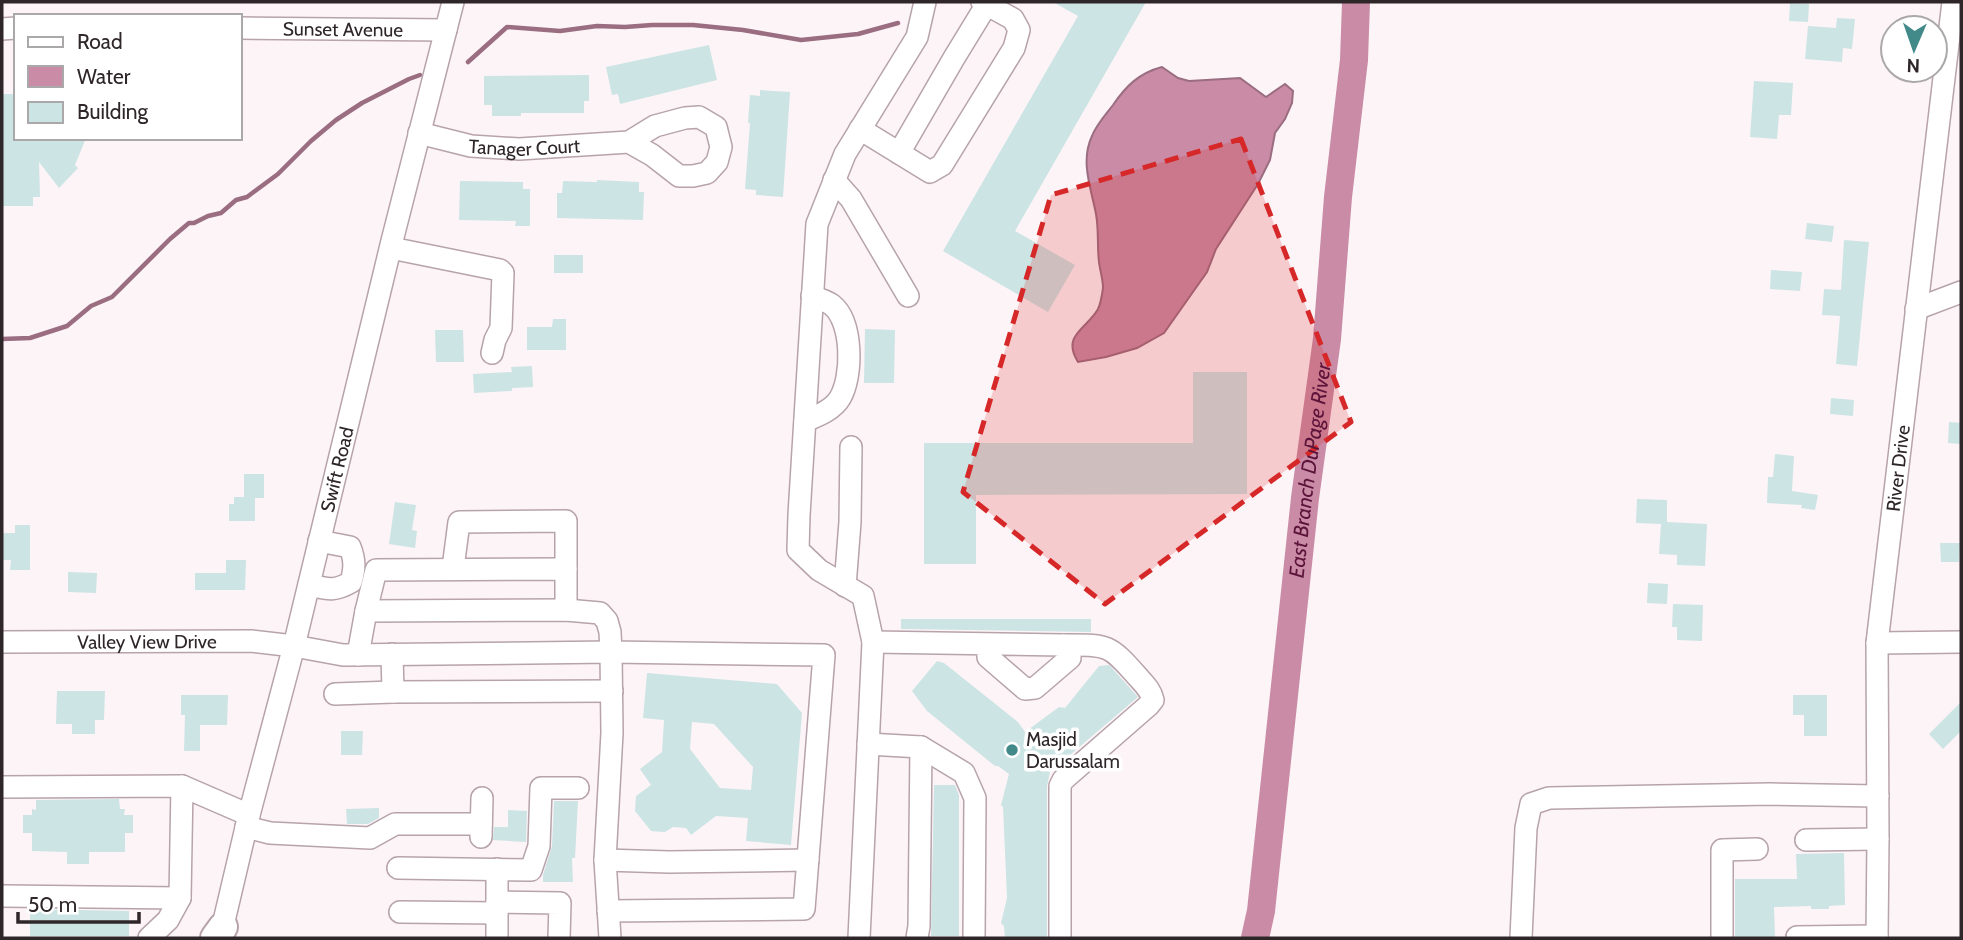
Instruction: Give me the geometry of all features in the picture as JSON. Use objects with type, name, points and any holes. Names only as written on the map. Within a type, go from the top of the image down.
[{"type":"street","name":"Swift Road","points":[[221,935],[453,2]]},
{"type":"street","points":[[874,938],[859,938],[873,642],[863,596],[819,570],[798,550],[804,421],[817,224],[845,154],[917,37],[925,2]]},
{"type":"street","name":"River Drive","points":[[1877,937],[1877,643],[1953,2]]},
{"type":"street","points":[[860,129],[899,153],[930,172],[942,165],[1014,48],[1019,30],[1013,19],[985,3],[899,153]]},
{"type":"street","name":"Sunset Avenue","points":[[242,28],[446,30]]},
{"type":"street","name":"Tanager Court","points":[[419,133],[471,146],[519,149],[629,142]]},
{"type":"street","points":[[834,180],[851,199],[908,296]]},
{"type":"street","points":[[391,248],[500,270],[503,273],[501,328],[492,353]]},
{"type":"street","points":[[1916,309],[1961,292]]},
{"type":"street","points":[[804,421],[826,412],[839,399],[847,379],[847,336],[841,316],[831,304],[812,296]]},
{"type":"street","points":[[845,586],[850,522],[851,447]]},
{"type":"street","points":[[453,568],[459,522],[566,521],[566,610]]},
{"type":"street","points":[[309,584],[339,589],[351,582],[354,571],[355,558],[350,547],[319,541]]},
{"type":"street","points":[[358,655],[376,570],[566,569]]},
{"type":"street","points":[[366,611],[566,610],[600,613],[607,621],[610,632],[612,691],[605,860],[610,938]]},
{"type":"street","name":"Valley View Drive","points":[[2,642],[251,641],[343,655],[611,652],[824,655],[808,860]]},
{"type":"street","points":[[873,642],[1095,645],[1116,652],[1148,689],[1153,700],[1149,705],[1063,780],[1060,786],[1060,938]]},
{"type":"street","points":[[1877,643],[1961,642]]},
{"type":"street","points":[[988,644],[988,657],[1025,689],[1035,688],[1070,658],[1070,650],[1063,645]]},
{"type":"street","points":[[392,654],[393,692]]},
{"type":"street","points":[[334,694],[612,691]]},
{"type":"street","points":[[868,744],[921,747],[964,773],[975,798],[974,938]]},
{"type":"street","points":[[917,938],[921,747]]},
{"type":"street","points":[[149,938],[168,920],[180,898],[182,786]]},
{"type":"street","points":[[2,787],[182,786],[270,833],[370,838],[395,824],[481,830],[482,798]]},
{"type":"street","points":[[398,868],[531,870],[539,846],[541,788],[578,788]]},
{"type":"street","points":[[1521,938],[1526,828],[1531,804],[1549,797],[1770,794],[1878,796]]},
{"type":"street","points":[[1807,840],[1878,839]]},
{"type":"street","points":[[1722,938],[1722,850],[1757,849]]},
{"type":"street","points":[[605,860],[808,860],[804,909],[608,911]]},
{"type":"street","points":[[497,938],[498,869]]},
{"type":"street","points":[[2,896],[180,898]]},
{"type":"street","points":[[400,912],[560,904],[559,938]]},
{"type":"street","points":[[1797,937],[1877,937]]},
{"type":"highlighted area","points":[[1241,139],[1351,422],[1105,604],[963,492],[1051,195]]},
{"type":"water","points":[[1162,67],[1178,78],[1189,81],[1240,78],[1266,97],[1285,84],[1293,91],[1292,103],[1275,133],[1270,160],[1258,184],[1216,249],[1207,272],[1164,333],[1137,348],[1078,362],[1072,345],[1074,339],[1098,309],[1103,288],[1098,256],[1097,220],[1087,165],[1089,145],[1099,124],[1128,86],[1146,73]]},
{"type":"building","points":[[1053,2],[1146,2],[1015,231],[1075,265],[1048,312],[943,251],[1078,16]]},
{"type":"building","points":[[1790,3],[1809,4],[1808,22],[1789,21]]},
{"type":"building","points":[[1837,18],[1855,19],[1852,49],[1843,48],[1842,62],[1805,59],[1808,26],[1836,28]]},
{"type":"building","points":[[709,45],[717,80],[620,104],[618,94],[612,95],[606,67]]},
{"type":"building","points":[[589,75],[589,101],[584,101],[584,113],[492,116],[492,105],[484,105],[484,76]]},
{"type":"building","points":[[1754,81],[1793,83],[1791,115],[1779,115],[1777,139],[1750,137]]},
{"type":"building","points":[[760,90],[790,92],[783,197],[756,195],[756,190],[745,189],[750,95],[760,96]]},
{"type":"building","points":[[2,94],[14,94],[14,140],[85,140],[75,165],[78,168],[59,188],[39,162],[40,197],[33,197],[33,206],[2,206]]},
{"type":"building","points":[[460,181],[523,182],[523,189],[530,189],[530,226],[515,226],[516,221],[459,220]]},
{"type":"building","points":[[563,181],[639,182],[639,192],[644,192],[643,220],[557,218],[557,193],[562,193]]},
{"type":"building","points":[[1807,223],[1834,226],[1832,242],[1805,239]]},
{"type":"building","points":[[1844,240],[1869,242],[1857,366],[1836,364],[1840,316],[1822,315],[1824,289],[1841,290]]},
{"type":"building","points":[[554,255],[583,255],[583,273],[554,273]]},
{"type":"building","points":[[1771,270],[1802,272],[1800,291],[1770,289]]},
{"type":"building","points":[[553,319],[566,319],[566,350],[527,350],[527,327],[552,327]]},
{"type":"building","points":[[865,329],[895,330],[894,383],[864,383]]},
{"type":"building","points":[[435,330],[463,330],[464,362],[436,362]]},
{"type":"building","points":[[532,366],[533,387],[474,393],[473,374],[512,372],[511,367]]},
{"type":"building","points":[[1193,372],[1247,372],[1247,494],[976,495],[976,564],[924,564],[924,443],[1193,443]]},
{"type":"building","points":[[1831,398],[1854,400],[1853,416],[1830,414]]},
{"type":"building","points":[[1949,422],[1961,423],[1961,444],[1948,443]]},
{"type":"building","points":[[1775,454],[1794,456],[1792,491],[1818,495],[1815,510],[1801,508],[1802,505],[1767,503],[1768,477],[1773,477]]},
{"type":"building","points":[[244,474],[264,474],[264,498],[255,498],[255,521],[229,521],[229,504],[234,504],[234,497],[244,497]]},
{"type":"building","points":[[1637,499],[1667,500],[1667,522],[1707,524],[1705,566],[1677,565],[1677,555],[1659,554],[1661,524],[1636,523]]},
{"type":"building","points":[[395,502],[416,505],[412,530],[417,531],[415,548],[389,544]]},
{"type":"building","points":[[15,525],[30,525],[30,570],[10,570],[11,560],[2,560],[2,533],[15,533]]},
{"type":"building","points":[[1940,543],[1960,543],[1959,562],[1941,562]]},
{"type":"building","points":[[226,560],[246,560],[245,590],[195,590],[195,573],[226,573]]},
{"type":"building","points":[[68,572],[97,573],[96,593],[68,592]]},
{"type":"building","points":[[1648,583],[1668,584],[1667,604],[1647,603]]},
{"type":"building","points":[[1673,604],[1703,605],[1702,641],[1677,640],[1677,627],[1672,627]]},
{"type":"building","points":[[901,619],[1091,619],[1091,632],[901,629]]},
{"type":"building","points":[[937,661],[944,663],[1018,722],[1025,732],[1059,707],[1065,708],[1099,666],[1109,665],[1138,697],[1050,772],[1047,786],[1047,938],[1005,938],[1004,926],[1001,923],[1007,898],[1001,805],[1009,774],[995,766],[927,711],[912,691]]},
{"type":"building","points":[[647,673],[777,684],[802,713],[791,845],[746,841],[748,818],[716,816],[691,835],[686,828],[673,827],[665,832],[651,831],[635,811],[636,796],[651,785],[640,769],[662,752],[664,720],[643,718]],"holes":[[[692,722],[714,724],[753,767],[751,790],[720,788],[690,749]]]},
{"type":"building","points":[[57,691],[105,691],[104,720],[95,720],[95,734],[72,734],[72,724],[56,724]]},
{"type":"building","points":[[181,695],[228,695],[227,725],[200,725],[200,751],[184,751],[185,715],[181,715]]},
{"type":"building","points":[[1793,695],[1827,695],[1827,736],[1804,736],[1804,715],[1793,715]]},
{"type":"building","points":[[1961,702],[1961,731],[1943,749],[1929,734]]},
{"type":"building","points":[[341,731],[363,731],[362,755],[341,755]]},
{"type":"building","points":[[934,785],[955,785],[959,795],[959,936],[931,936]]},
{"type":"building","points":[[119,799],[120,809],[125,809],[124,815],[133,815],[133,833],[125,833],[125,852],[89,852],[89,864],[67,864],[67,852],[32,851],[32,833],[23,833],[23,815],[32,815],[32,809],[36,810],[36,800]]},
{"type":"building","points":[[554,801],[578,801],[575,858],[572,858],[573,882],[543,882],[552,846]]},
{"type":"building","points":[[379,808],[379,818],[368,824],[347,824],[346,809]]},
{"type":"building","points":[[508,810],[527,811],[526,842],[493,840],[494,827],[508,827]]},
{"type":"building","points":[[1844,853],[1845,905],[1829,906],[1829,909],[1811,909],[1811,906],[1774,907],[1775,938],[1735,938],[1735,879],[1797,879],[1796,854]]},
{"type":"building","points":[[30,909],[129,911],[129,936],[30,936]]},
{"type":"waterway","name":"East Branch DuPage River","points":[[1255,938],[1261,911],[1305,498],[1327,339],[1338,197],[1354,60],[1356,2]]},
{"type":"waterway","points":[[468,62],[507,27],[560,31],[597,26],[693,25],[801,40],[858,34],[898,23]]},
{"type":"waterway","points":[[2,339],[30,338],[67,326],[91,306],[112,297],[189,223],[221,213],[236,200],[247,197],[278,174],[336,120],[362,103],[420,75]]},
{"type":"place","name":"Masjid Darussalam","points":[[1012,750]]}]
